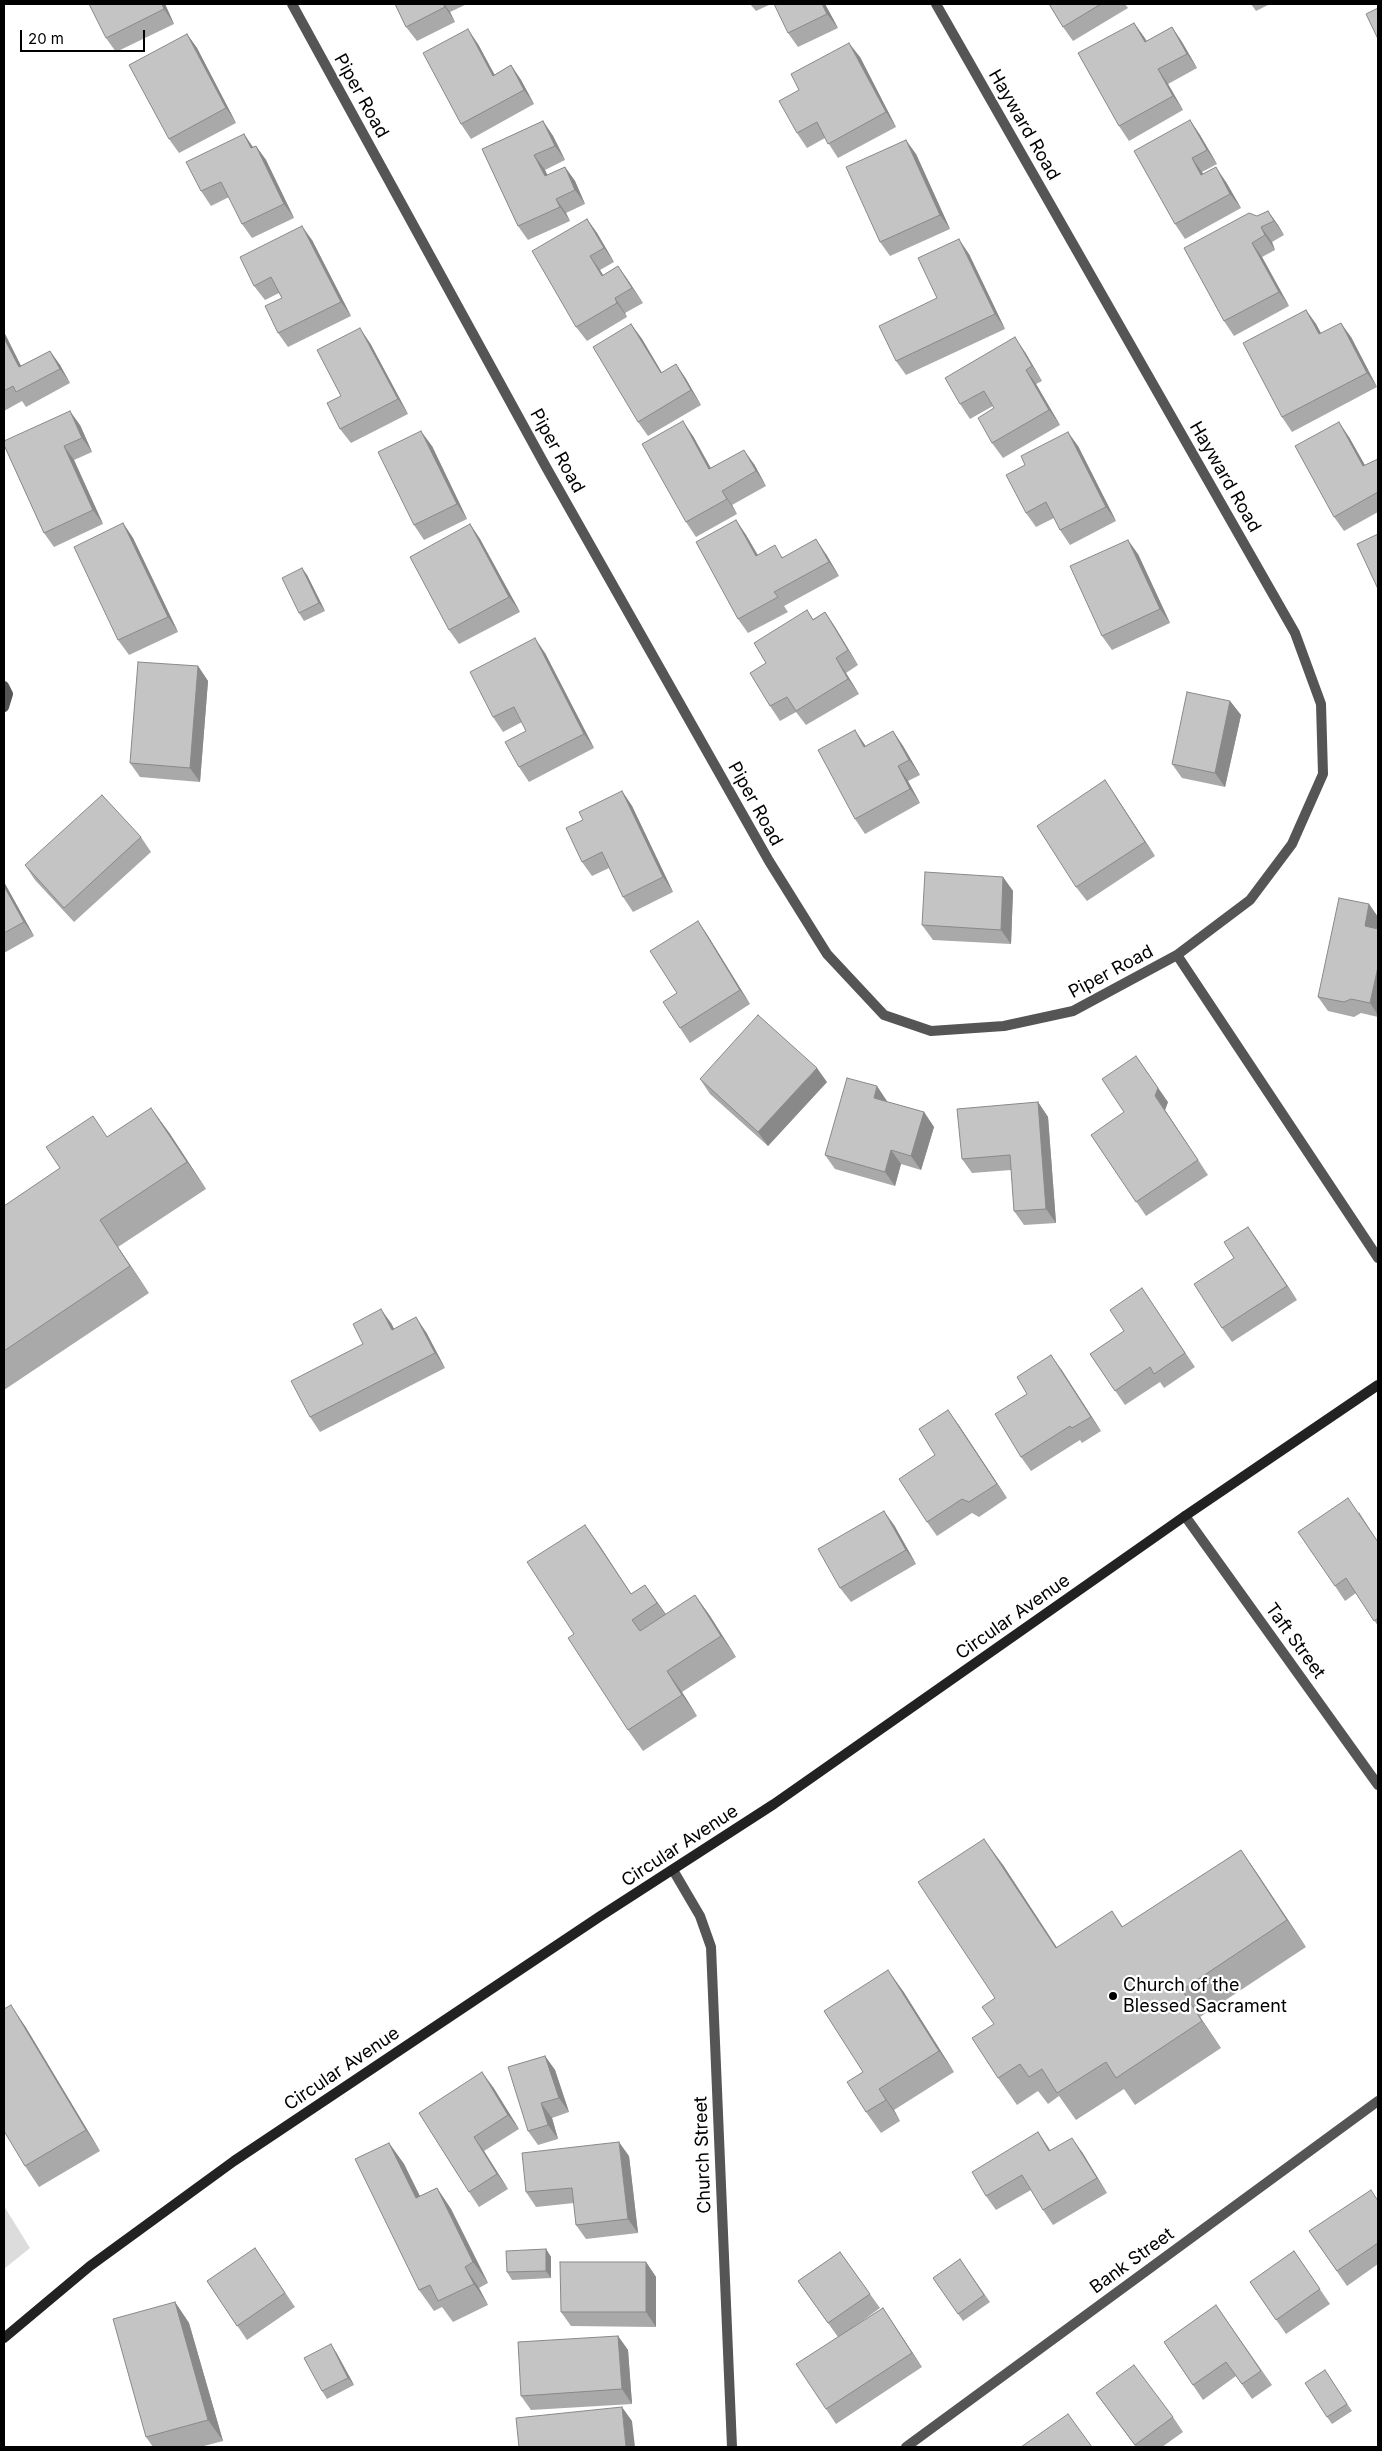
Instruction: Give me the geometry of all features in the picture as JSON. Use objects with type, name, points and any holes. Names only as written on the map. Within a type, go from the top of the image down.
[{"type":"main road","name":"Circular Avenue","points":[[4,2338],[90,2266],[226,2167],[774,1804],[1185,1516],[1378,1385]]},
{"type":"street","name":"Piper Road","points":[[292,4],[546,467],[768,860],[827,954],[884,1015],[931,1032],[1004,1026],[1074,1011],[1177,955],[1378,1258]]},
{"type":"street","name":"Hayward Road","points":[[936,4],[1295,632],[1321,704],[1323,774],[1292,844],[1250,900],[1177,955]]},
{"type":"street","points":[[4,686],[8,694],[4,708]]},
{"type":"street","name":"Taft Street","points":[[1185,1516],[1378,1785]]},
{"type":"street","name":"Church Street","points":[[673,1870],[700,1916],[711,1947],[732,2447]]},
{"type":"street","name":"Bank Street","points":[[906,2447],[1378,2100]]},
{"type":"shaded area","points":[[4,2206],[30,2248],[4,2269]]},
{"type":"building","points":[[89,4],[162,4],[164,9],[106,38]]},
{"type":"building","points":[[395,4],[443,4],[445,7],[406,27]]},
{"type":"building","points":[[774,4],[822,4],[827,14],[788,33]]},
{"type":"building","points":[[1049,4],[1101,4],[1063,27]]},
{"type":"building","points":[[1378,8],[1378,39],[1366,14]]},
{"type":"building","points":[[1134,23],[1145,42],[1172,27],[1187,54],[1158,69],[1173,96],[1119,126],[1078,53]]},
{"type":"building","points":[[468,29],[493,76],[511,65],[524,90],[461,124],[423,53]]},
{"type":"building","points":[[187,34],[226,108],[169,139],[129,65]]},
{"type":"building","points":[[849,43],[886,112],[828,144],[817,122],[797,133],[779,101],[799,90],[791,74]]},
{"type":"building","points":[[1190,120],[1207,150],[1192,158],[1201,175],[1216,167],[1230,194],[1175,224],[1134,151]]},
{"type":"building","points":[[543,121],[555,146],[534,155],[545,176],[565,167],[575,190],[556,199],[560,207],[518,226],[482,149]]},
{"type":"building","points":[[244,134],[251,148],[256,146],[284,204],[242,224],[221,182],[201,191],[186,162]]},
{"type":"building","points":[[906,140],[940,215],[880,242],[846,167]]},
{"type":"building","points":[[1268,211],[1274,221],[1261,227],[1265,235],[1252,243],[1279,292],[1224,321],[1184,248],[1249,213],[1257,216]]},
{"type":"building","points":[[587,219],[604,248],[590,256],[602,276],[618,266],[632,288],[615,298],[617,303],[576,327],[532,251]]},
{"type":"building","points":[[302,226],[341,302],[278,333],[265,306],[282,298],[271,277],[254,286],[240,257]]},
{"type":"building","points":[[959,239],[995,314],[896,361],[879,326],[937,298],[918,258]]},
{"type":"building","points":[[1306,310],[1319,334],[1341,323],[1367,373],[1282,417],[1243,343]]},
{"type":"building","points":[[631,324],[661,373],[676,364],[691,390],[638,422],[593,347]]},
{"type":"building","points":[[360,328],[398,399],[340,429],[327,403],[341,396],[317,350]]},
{"type":"building","points":[[1015,337],[1032,366],[1026,370],[1049,410],[992,443],[978,418],[994,408],[984,391],[960,404],[945,378]]},
{"type":"building","points":[[4,338],[19,367],[50,351],[60,369],[16,392],[13,386],[4,391]]},
{"type":"building","points":[[70,411],[82,438],[64,446],[93,510],[44,533],[4,445],[4,441]]},
{"type":"building","points":[[683,421],[709,469],[744,450],[756,471],[722,491],[727,499],[686,522],[642,444]]},
{"type":"building","points":[[1339,422],[1363,466],[1378,459],[1378,492],[1334,517],[1295,446]]},
{"type":"building","points":[[421,431],[457,504],[414,525],[378,452]]},
{"type":"building","points":[[1068,432],[1106,507],[1060,530],[1046,502],[1026,513],[1006,475],[1025,465],[1021,456]]},
{"type":"building","points":[[736,520],[756,556],[775,545],[782,558],[816,539],[829,562],[774,592],[778,597],[738,619],[696,542]]},
{"type":"building","points":[[123,523],[168,617],[118,640],[74,547]]},
{"type":"building","points":[[470,524],[509,597],[449,630],[410,557]]},
{"type":"building","points":[[1378,534],[1378,589],[1357,544]]},
{"type":"building","points":[[1128,540],[1160,609],[1102,636],[1070,566]]},
{"type":"building","points":[[302,568],[319,603],[299,613],[282,578]]},
{"type":"building","points":[[807,610],[813,620],[825,612],[848,650],[836,658],[848,679],[796,711],[787,697],[770,706],[750,673],[766,663],[754,643]]},
{"type":"building","points":[[535,638],[584,734],[519,767],[505,742],[526,731],[514,707],[493,717],[470,672]]},
{"type":"building","points":[[138,662],[198,666],[190,768],[130,763]]},
{"type":"building","points":[[1187,692],[1230,701],[1215,773],[1172,764]]},
{"type":"building","points":[[855,730],[864,747],[893,731],[909,760],[898,766],[910,789],[855,819],[818,750]]},
{"type":"building","points":[[1105,780],[1145,842],[1076,887],[1037,826]]},
{"type":"building","points":[[622,791],[663,877],[623,897],[602,852],[582,862],[566,828],[583,820],[579,812]]},
{"type":"building","points":[[102,795],[141,837],[64,908],[25,865]]},
{"type":"building","points":[[925,872],[1003,877],[1001,930],[922,925]]},
{"type":"building","points":[[4,886],[24,922],[4,933]]},
{"type":"building","points":[[1339,898],[1369,904],[1365,926],[1378,929],[1378,967],[1370,1003],[1351,999],[1344,1002],[1318,997]]},
{"type":"building","points":[[698,921],[740,990],[680,1028],[663,1002],[677,993],[650,951]]},
{"type":"building","points":[[758,1015],[817,1068],[758,1132],[700,1079]]},
{"type":"building","points":[[1136,1056],[1158,1088],[1155,1096],[1198,1160],[1136,1202],[1091,1135],[1124,1112],[1102,1079]]},
{"type":"building","points":[[847,1078],[877,1086],[874,1098],[924,1112],[911,1156],[891,1150],[885,1172],[825,1155]]},
{"type":"building","points":[[1038,1102],[1046,1209],[1014,1211],[1010,1155],[962,1159],[957,1109]]},
{"type":"building","points":[[151,1108],[187,1162],[100,1220],[130,1266],[4,1351],[4,1206],[60,1168],[46,1147],[93,1116],[107,1137]]},
{"type":"building","points":[[1248,1227],[1287,1286],[1222,1328],[1194,1284],[1234,1258],[1224,1242]]},
{"type":"building","points":[[1142,1288],[1185,1353],[1154,1374],[1150,1367],[1115,1391],[1090,1354],[1124,1331],[1110,1310]]},
{"type":"building","points":[[381,1309],[392,1330],[416,1317],[435,1353],[310,1417],[291,1381],[363,1344],[353,1324]]},
{"type":"building","points":[[1051,1355],[1091,1417],[1072,1428],[1070,1426],[1021,1457],[995,1414],[1027,1394],[1017,1377]]},
{"type":"building","points":[[948,1410],[997,1484],[969,1502],[962,1499],[927,1522],[899,1479],[935,1455],[919,1429]]},
{"type":"building","points":[[1348,1498],[1378,1542],[1378,1618],[1374,1621],[1346,1578],[1335,1586],[1298,1532]]},
{"type":"building","points":[[884,1511],[906,1550],[840,1588],[818,1549]]},
{"type":"building","points":[[585,1525],[631,1594],[645,1585],[657,1603],[632,1620],[640,1631],[695,1595],[721,1636],[667,1671],[682,1695],[628,1730],[568,1638],[574,1634],[527,1562]]},
{"type":"building","name":"Church of the Blessed Sacrament","points":[[984,1839],[1056,1948],[1112,1911],[1122,1927],[1241,1850],[1287,1920],[1182,1990],[1202,2021],[1116,2078],[1106,2062],[1057,2093],[1042,2069],[1029,2077],[1020,2064],[998,2078],[972,2038],[994,2024],[982,2007],[995,1998],[918,1882]]},
{"type":"building","points":[[888,1970],[939,2051],[879,2089],[886,2100],[866,2112],[847,2082],[863,2072],[824,2011]]},
{"type":"building","points":[[11,2005],[86,2130],[25,2166],[4,2131],[4,2009]]},
{"type":"building","points":[[545,2056],[559,2098],[541,2103],[548,2125],[528,2131],[508,2067]]},
{"type":"building","points":[[482,2072],[508,2115],[474,2137],[497,2174],[469,2192],[419,2113]]},
{"type":"building","points":[[1038,2132],[1049,2151],[1072,2138],[1097,2178],[1043,2210],[1022,2175],[986,2196],[972,2172]]},
{"type":"building","points":[[619,2142],[628,2219],[576,2225],[572,2188],[526,2192],[522,2153]]},
{"type":"building","points":[[389,2143],[416,2198],[437,2188],[473,2262],[465,2267],[474,2284],[438,2301],[430,2285],[419,2290],[355,2159]]},
{"type":"building","points":[[1371,2190],[1378,2201],[1378,2243],[1337,2271],[1309,2231]]},
{"type":"building","points":[[255,2248],[285,2293],[237,2326],[207,2281]]},
{"type":"building","points":[[546,2249],[546,2271],[507,2272],[506,2251]]},
{"type":"building","points":[[1294,2251],[1320,2289],[1276,2320],[1250,2282]]},
{"type":"building","points":[[840,2252],[870,2294],[828,2323],[798,2281]]},
{"type":"building","points":[[960,2259],[984,2295],[958,2314],[933,2278]]},
{"type":"building","points":[[560,2262],[646,2262],[646,2312],[561,2312]]},
{"type":"building","points":[[175,2302],[208,2420],[146,2437],[113,2319]]},
{"type":"building","points":[[1216,2305],[1261,2371],[1242,2384],[1226,2362],[1193,2385],[1164,2342]]},
{"type":"building","points":[[883,2308],[912,2353],[826,2409],[796,2364]]},
{"type":"building","points":[[618,2336],[622,2389],[521,2396],[518,2342]]},
{"type":"building","points":[[331,2344],[348,2378],[322,2391],[304,2358]]},
{"type":"building","points":[[1134,2365],[1173,2417],[1135,2445],[1096,2393]]},
{"type":"building","points":[[1325,2370],[1347,2404],[1327,2417],[1305,2383]]},
{"type":"building","points":[[622,2407],[626,2447],[519,2447],[516,2418]]},
{"type":"building","points":[[1068,2414],[1092,2447],[1021,2447]]},
{"type":"place","name":"Church of the Blessed Sacrament","points":[[1113,1996]]}]
